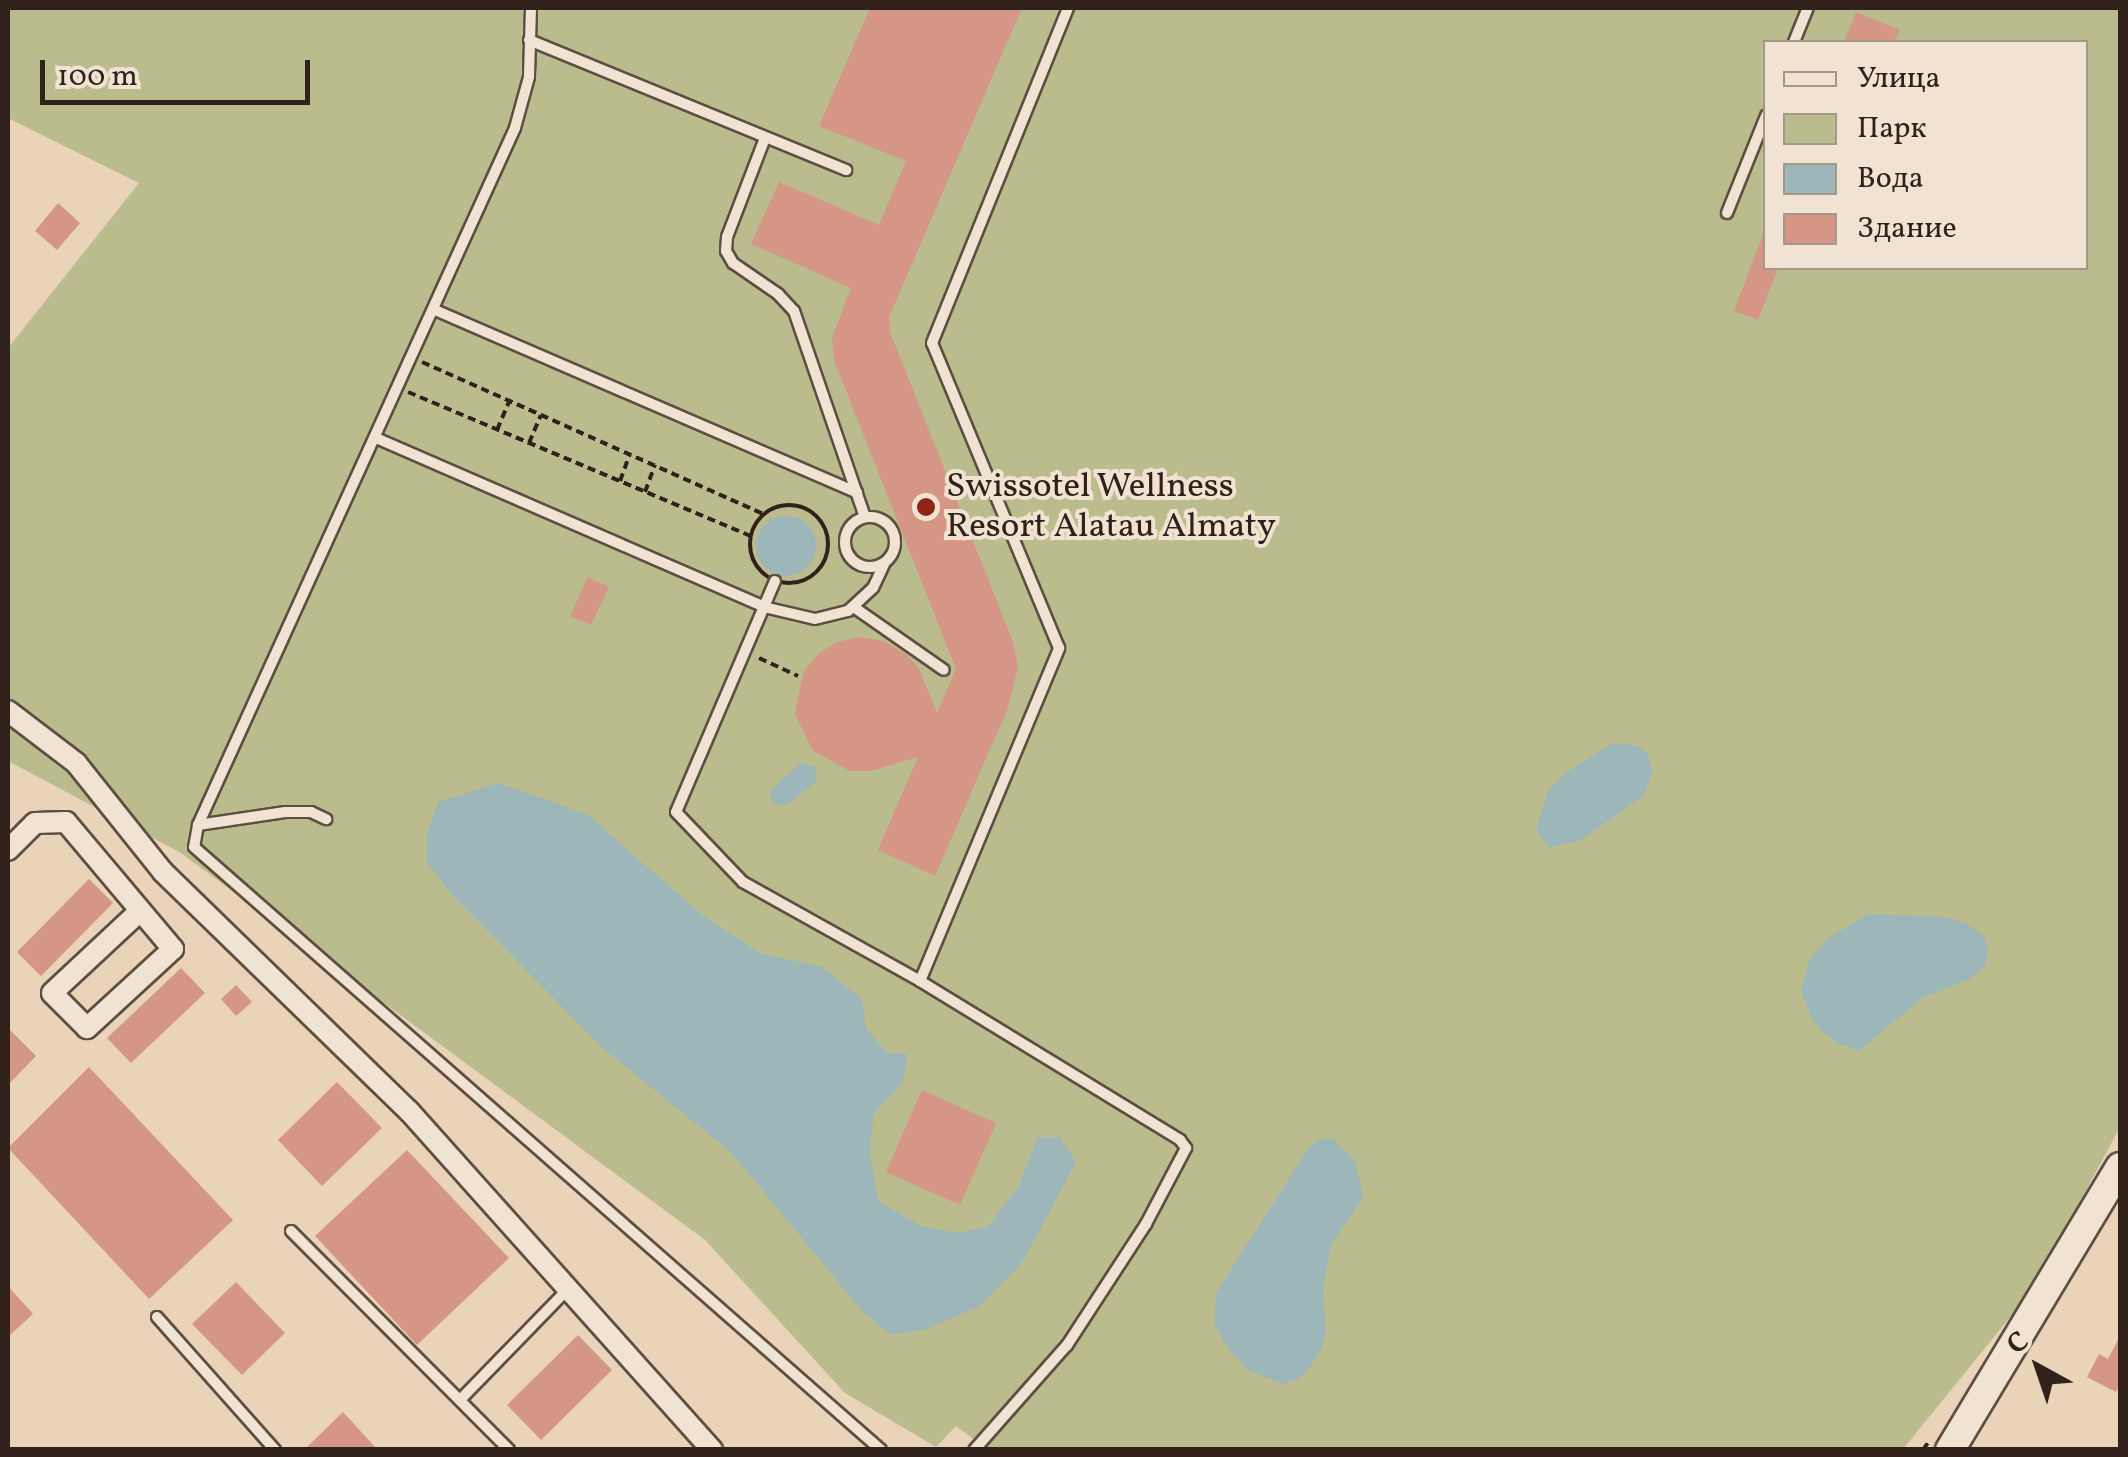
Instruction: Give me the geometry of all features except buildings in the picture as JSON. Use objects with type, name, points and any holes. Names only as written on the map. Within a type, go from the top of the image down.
[{"type":"main road","points":[[1950,1450],[2120,1167]]},
{"type":"street","points":[[8,712],[76,763],[163,872],[409,1111],[712,1450]]},
{"type":"street","points":[[8,850],[35,823],[66,822],[173,949],[87,1028],[52,992],[140,911]]},
{"type":"lane","points":[[532,8],[530,77],[515,128],[198,824],[194,847],[881,1450]]},
{"type":"lane","points":[[920,982],[1059,648],[932,342],[1068,8]]},
{"type":"lane","points":[[1795,40],[1808,8]]},
{"type":"lane","points":[[529,40],[846,170]]},
{"type":"lane","points":[[1728,213],[1763,124]]},
{"type":"lane","points":[[766,138],[727,236],[726,251],[733,263],[778,294],[794,311],[865,517]]},
{"type":"lane","points":[[435,310],[857,493]]},
{"type":"lane","points":[[376,438],[764,607],[815,619],[856,608],[894,552],[896,536],[887,523],[865,517]]},
{"type":"lane","points":[[865,517],[847,532],[848,555],[860,566],[884,564]]},
{"type":"lane","points":[[775,581],[676,812],[743,882],[920,982],[1180,1140],[1186,1148],[1137,1239],[1066,1346],[974,1450]]},
{"type":"lane","points":[[856,608],[944,670]]},
{"type":"lane","points":[[198,824],[285,812],[311,812],[326,819]]},
{"type":"lane","points":[[291,1231],[509,1450]]},
{"type":"lane","points":[[460,1400],[568,1289]]},
{"type":"lane","points":[[156,1318],[276,1450]]},
{"type":"path","points":[[413,358],[764,514]]},
{"type":"path","points":[[399,388],[750,536]]},
{"type":"path","points":[[497,430],[510,401]]},
{"type":"path","points":[[528,443],[541,415]]},
{"type":"path","points":[[620,481],[630,454]]},
{"type":"path","points":[[646,492],[654,465]]},
{"type":"path","points":[[786,505],[806,509],[822,522],[828,542],[824,562],[810,577],[791,584],[775,581],[756,566],[750,536],[764,514],[786,505]]},
{"type":"path","points":[[745,652],[798,676]]},
{"type":"green space","points":[[8,8],[2120,8],[2120,1127],[2033,1289],[1903,1449],[988,1450],[956,1426],[936,1447],[845,1393],[705,1240],[181,853],[8,761],[8,348],[139,183],[8,118]]},
{"type":"water","points":[[786,516],[807,525],[816,546],[807,567],[786,576],[765,567],[756,546],[765,525]]},
{"type":"water","points":[[1609,745],[1638,746],[1648,754],[1652,773],[1644,795],[1581,840],[1549,848],[1536,830],[1548,791],[1564,774]]},
{"type":"water","points":[[801,763],[815,767],[816,782],[787,805],[773,804],[770,791]]},
{"type":"water","points":[[499,783],[588,815],[701,914],[760,953],[822,967],[861,998],[866,1028],[887,1053],[907,1054],[903,1082],[873,1115],[870,1154],[878,1201],[921,1226],[959,1233],[989,1226],[1019,1185],[1038,1137],[1060,1137],[1076,1162],[1023,1261],[980,1306],[926,1329],[891,1335],[862,1311],[731,1152],[605,1050],[452,895],[427,862],[427,834],[438,802]]},
{"type":"water","points":[[1869,914],[1944,917],[1965,923],[1984,936],[1988,949],[1985,966],[1970,979],[1922,998],[1859,1051],[1837,1043],[1822,1031],[1811,1018],[1801,990],[1810,959],[1828,938]]},
{"type":"water","points":[[1333,1139],[1355,1161],[1363,1197],[1331,1245],[1323,1290],[1326,1329],[1322,1347],[1309,1369],[1298,1379],[1282,1384],[1246,1369],[1226,1345],[1214,1323],[1216,1293],[1308,1149],[1318,1140]]},
{"type":"place","name":"Swissotel Wellness Resort Alatau Almaty","points":[[926,507]]}]
